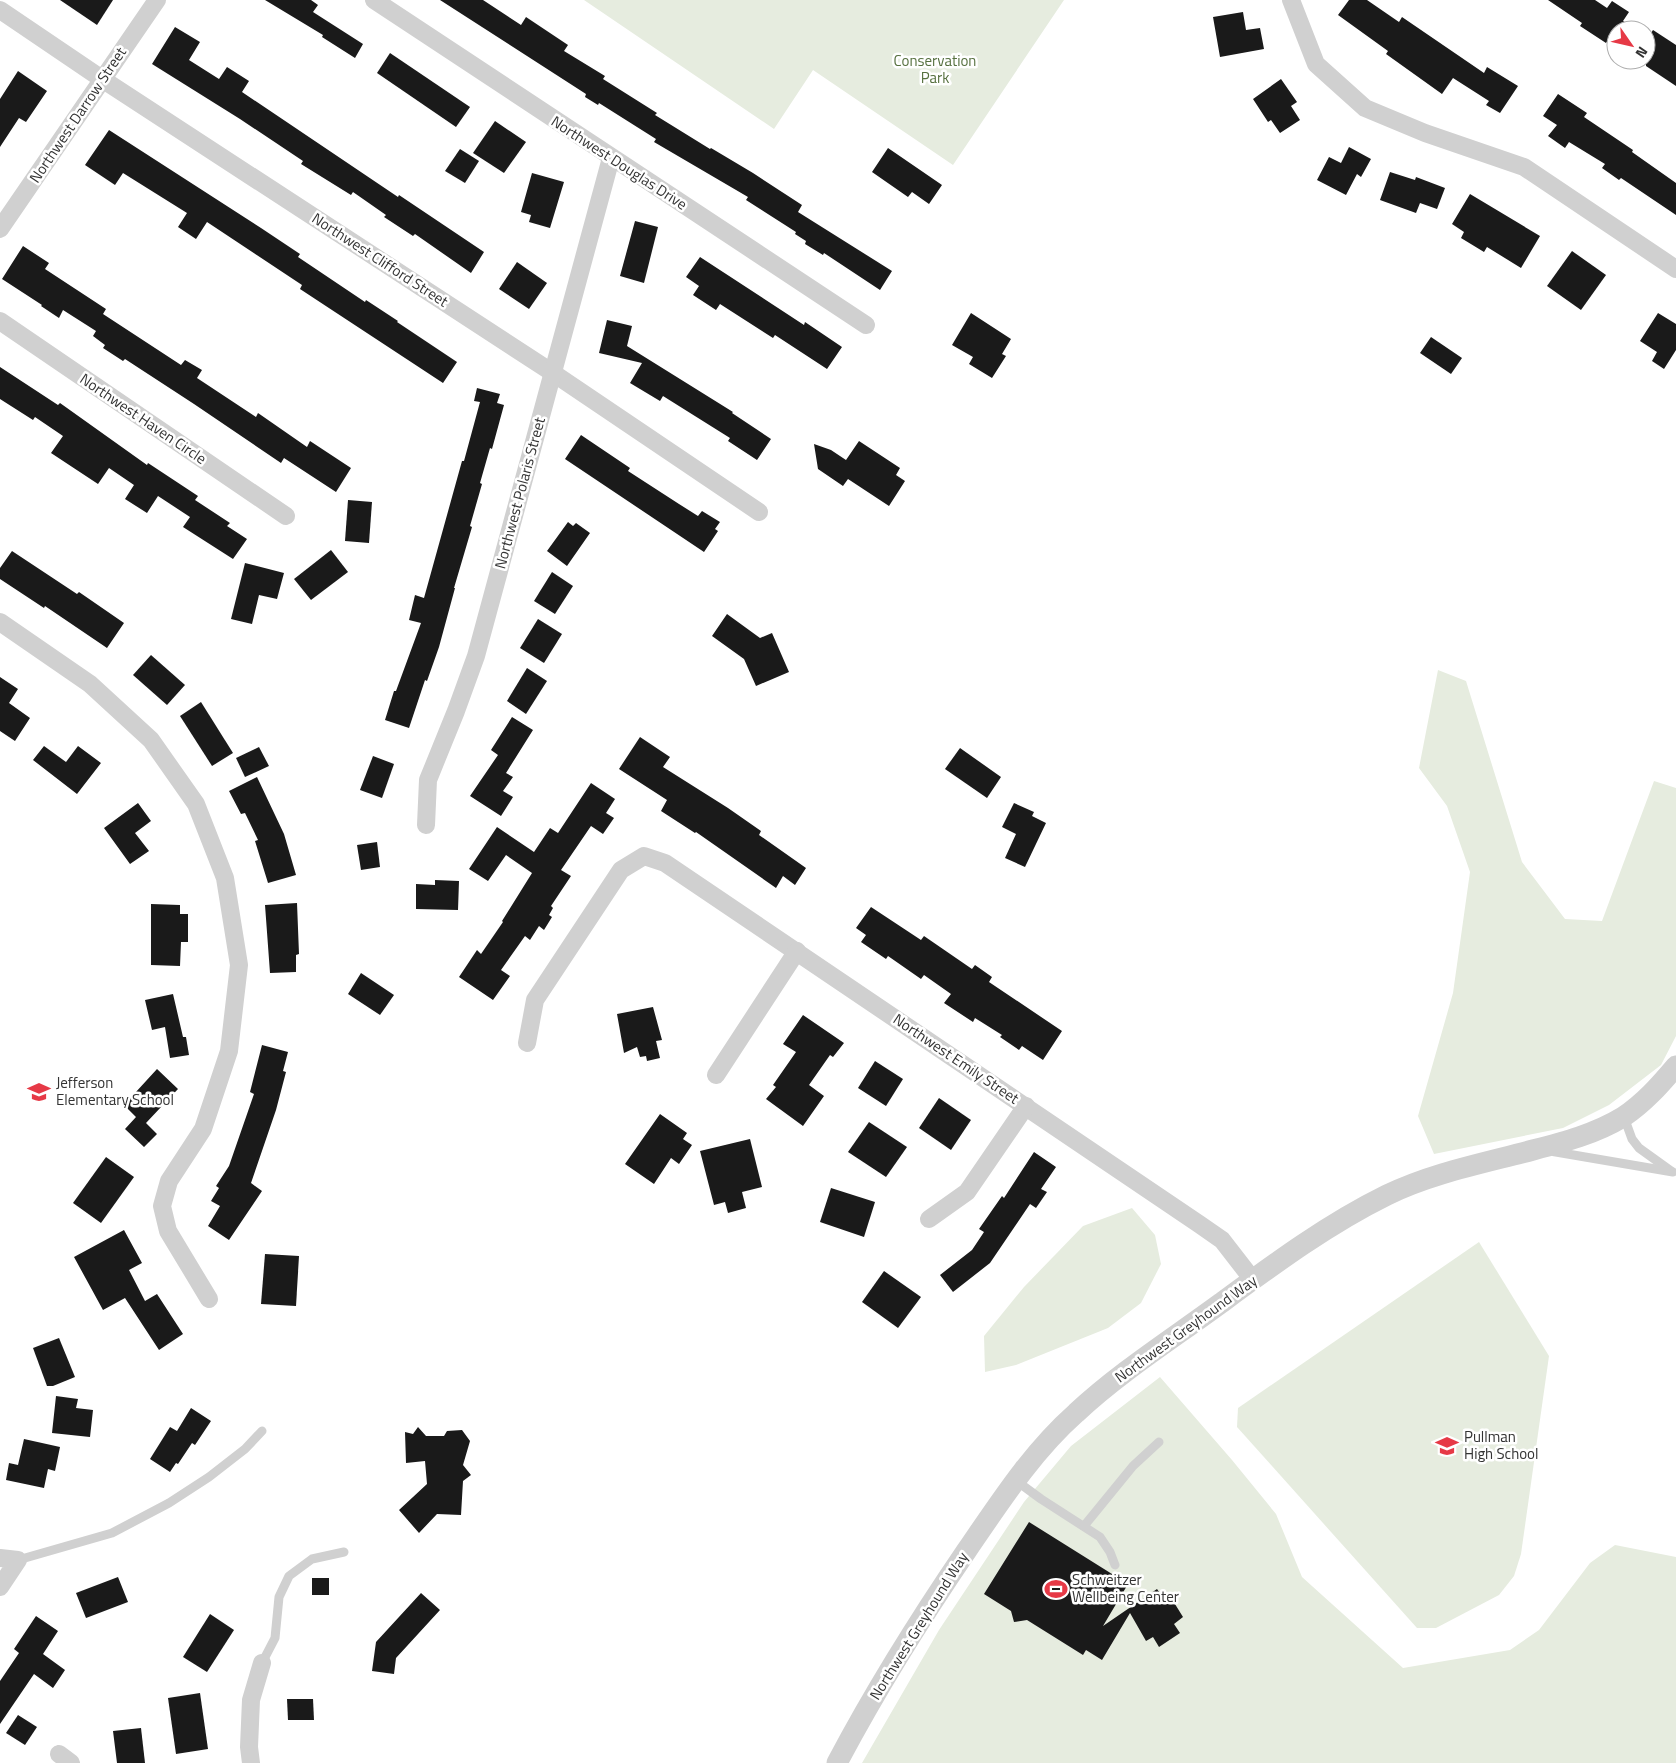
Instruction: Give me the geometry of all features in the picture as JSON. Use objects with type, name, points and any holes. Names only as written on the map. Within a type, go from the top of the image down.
[{"type":"street","name":"Northwest Darrow Street","points":[[0,229],[157,0]]},
{"type":"street","name":"Northwest Douglas Drive","points":[[374,0],[866,325]]},
{"type":"street","points":[[1291,0],[1316,64],[1366,108],[1425,133],[1524,167],[1676,269]]},
{"type":"street","name":"Northwest Clifford Street","points":[[0,10],[102,79],[553,373],[759,512]]},
{"type":"street","name":"Northwest Polaris Street","points":[[426,825],[428,780],[476,656],[611,158]]},
{"type":"street","name":"Northwest Haven Circle","points":[[0,322],[286,516]]},
{"type":"street","points":[[0,622],[90,684],[151,740],[196,804],[224,878],[239,965],[229,1051],[203,1129],[169,1181],[162,1206],[168,1231],[210,1299]]},
{"type":"street","name":"Northwest Emily Street","points":[[527,1043],[535,1000],[621,870],[644,856],[665,863],[1222,1240],[1253,1280]]},
{"type":"street","points":[[716,1075],[797,951]]},
{"type":"street","name":"Northwest Greyhound Way","points":[[837,1763],[907,1642],[1015,1480],[1050,1439],[1106,1387],[1253,1280],[1354,1212],[1389,1194],[1433,1177],[1582,1137],[1624,1116],[1644,1101],[1676,1066]]},
{"type":"street","points":[[929,1219],[967,1192],[1026,1106]]},
{"type":"street","points":[[0,1558],[18,1560],[0,1587]]},
{"type":"street","points":[[251,1763],[249,1747],[251,1700],[262,1663]]},
{"type":"lane","points":[[1624,1116],[1632,1139],[1639,1148],[1674,1173]]},
{"type":"lane","points":[[1538,1149],[1674,1173]]},
{"type":"lane","points":[[18,1560],[112,1533],[169,1503],[209,1477],[245,1449],[262,1431]]},
{"type":"lane","points":[[1084,1526],[1132,1466],[1159,1442]]},
{"type":"lane","points":[[1015,1480],[1100,1537],[1110,1552],[1115,1565]]},
{"type":"lane","points":[[262,1663],[275,1638],[279,1597],[289,1576],[312,1559],[344,1552]]},
{"type":"green space","name":"Conservation Park","points":[[584,0],[1064,0],[953,165],[813,70],[774,129]]},
{"type":"green space","points":[[1438,670],[1466,681],[1522,862],[1565,919],[1602,921],[1654,781],[1676,788],[1676,1036],[1661,1065],[1609,1105],[1563,1128],[1434,1154],[1418,1116],[1453,993],[1470,872],[1447,806],[1419,768]]},
{"type":"green space","points":[[1132,1208],[1155,1235],[1161,1264],[1141,1303],[1108,1328],[1016,1365],[985,1372],[984,1336],[1024,1287],[1083,1226]]},
{"type":"green space","points":[[1479,1242],[1549,1356],[1521,1554],[1514,1576],[1499,1595],[1436,1628],[1417,1628],[1237,1427],[1238,1408]]},
{"type":"green space","points":[[1160,1377],[1276,1514],[1302,1577],[1403,1668],[1510,1650],[1539,1630],[1590,1563],[1615,1545],[1676,1557],[1676,1763],[862,1763],[939,1630],[1024,1502],[1071,1446]]},
{"type":"building","points":[[60,0],[113,0],[97,25]]},
{"type":"building","points":[[265,0],[311,0],[318,5],[313,12],[363,44],[355,58],[322,37],[323,35]]},
{"type":"building","points":[[440,0],[483,0],[521,25],[526,17],[568,45],[564,51],[605,76],[603,79],[657,113],[655,115],[753,173],[802,205],[798,212],[892,271],[880,290],[824,253],[823,255],[805,244],[806,241],[795,234],[796,232],[746,200],[748,197],[654,142],[656,139],[599,103],[598,105],[585,97],[586,94]]},
{"type":"building","points":[[1349,0],[1367,0],[1399,22],[1402,17],[1484,73],[1487,67],[1518,86],[1500,113],[1486,105],[1489,101],[1453,78],[1442,94],[1386,54],[1388,51],[1338,15]]},
{"type":"building","points":[[1548,0],[1595,0],[1607,8],[1612,1],[1629,12],[1624,20],[1606,20],[1606,43],[1580,26],[1582,23]]},
{"type":"building","points":[[1243,12],[1246,30],[1260,28],[1264,49],[1220,57],[1213,17]]},
{"type":"building","points":[[175,27],[200,42],[189,60],[219,79],[227,67],[249,81],[242,92],[398,197],[399,195],[484,252],[471,273],[415,234],[413,236],[384,217],[386,215],[353,192],[351,195],[301,164],[303,161],[152,64]]},
{"type":"building","points":[[1656,32],[1676,45],[1676,86],[1652,70],[1656,70]]},
{"type":"building","points":[[390,53],[470,107],[456,127],[377,73]]},
{"type":"building","points":[[18,71],[47,91],[26,122],[19,118],[0,147],[0,99]]},
{"type":"building","points":[[1281,79],[1297,102],[1291,106],[1300,120],[1280,133],[1271,120],[1268,122],[1253,99]]},
{"type":"building","points":[[1558,94],[1587,113],[1584,117],[1633,150],[1632,152],[1676,183],[1676,215],[1621,178],[1619,180],[1602,168],[1605,164],[1569,142],[1565,148],[1548,136],[1557,125],[1543,116]]},
{"type":"building","points":[[495,121],[526,142],[504,173],[473,153]]},
{"type":"building","points":[[109,130],[300,254],[298,257],[365,302],[366,300],[398,321],[457,362],[443,383],[300,289],[302,285],[207,222],[196,239],[178,227],[187,213],[123,173],[115,185],[85,165]]},
{"type":"building","points":[[1349,147],[1371,159],[1361,177],[1357,174],[1346,195],[1317,180],[1329,157],[1341,163]]},
{"type":"building","points":[[888,148],[942,185],[929,204],[912,192],[908,197],[872,172]]},
{"type":"building","points":[[460,149],[479,161],[465,183],[445,171]]},
{"type":"building","points":[[1390,172],[1415,180],[1416,177],[1445,188],[1437,209],[1420,203],[1416,213],[1380,200]]},
{"type":"building","points":[[532,173],[564,182],[550,228],[529,222],[531,215],[521,212]]},
{"type":"building","points":[[1470,194],[1540,236],[1521,268],[1487,247],[1484,252],[1461,238],[1464,232],[1452,224]]},
{"type":"building","points":[[635,221],[658,227],[644,283],[620,276]]},
{"type":"building","points":[[23,246],[49,263],[45,269],[106,309],[103,314],[181,365],[185,360],[202,370],[197,378],[256,417],[258,413],[307,447],[310,441],[351,468],[336,492],[284,458],[281,463],[125,359],[123,361],[103,348],[105,345],[93,336],[96,331],[63,310],[59,318],[2,279]]},
{"type":"building","points":[[1572,251],[1606,275],[1581,310],[1547,286]]},
{"type":"building","points":[[700,257],[804,325],[805,322],[842,347],[827,369],[775,335],[773,338],[720,304],[716,310],[693,295],[699,286],[686,277]]},
{"type":"building","points":[[517,262],[547,283],[529,309],[499,289]]},
{"type":"building","points":[[971,313],[1011,339],[1002,354],[1006,356],[992,378],[969,364],[973,357],[952,345]]},
{"type":"building","points":[[1658,313],[1676,324],[1676,350],[1664,369],[1652,361],[1657,352],[1640,341]]},
{"type":"building","points":[[607,320],[632,326],[627,346],[733,412],[771,439],[757,460],[728,441],[730,438],[663,396],[660,401],[630,383],[642,363],[599,353]]},
{"type":"building","points":[[1431,337],[1462,358],[1451,374],[1420,353]]},
{"type":"building","points":[[0,367],[58,405],[60,403],[147,465],[148,463],[198,496],[195,500],[230,523],[227,526],[247,539],[233,559],[183,527],[190,517],[158,496],[147,513],[125,499],[134,485],[109,468],[98,484],[51,453],[63,436],[35,417],[33,420],[0,399]]},
{"type":"building","points":[[477,388],[500,394],[497,403],[504,405],[480,483],[482,484],[470,526],[472,527],[439,647],[427,681],[425,680],[409,728],[385,720],[394,691],[396,691],[421,623],[409,620],[415,595],[424,598],[480,402],[474,401]]},
{"type":"building","points":[[581,435],[630,468],[628,471],[698,516],[702,511],[720,522],[715,529],[718,531],[704,552],[565,459]]},
{"type":"building","points":[[859,441],[900,468],[896,475],[905,481],[889,506],[848,479],[843,486],[818,469],[814,444],[831,450],[846,460]]},
{"type":"building","points":[[348,500],[372,502],[369,543],[345,541]]},
{"type":"building","points":[[568,522],[573,526],[576,523],[590,533],[567,566],[547,551]]},
{"type":"building","points":[[331,550],[348,572],[311,600],[294,579]]},
{"type":"building","points":[[12,551],[77,594],[79,592],[124,623],[107,648],[45,606],[44,608],[0,579],[0,568]]},
{"type":"building","points":[[245,563],[284,573],[277,599],[259,595],[252,624],[231,619]]},
{"type":"building","points":[[552,572],[573,586],[555,614],[534,601]]},
{"type":"building","points":[[727,614],[760,638],[772,633],[789,672],[756,686],[744,659],[712,636]]},
{"type":"building","points":[[538,619],[562,634],[544,663],[520,648]]},
{"type":"building","points":[[151,655],[185,685],[167,705],[133,675]]},
{"type":"building","points":[[527,668],[547,681],[526,714],[507,701]]},
{"type":"building","points":[[0,677],[18,689],[9,703],[30,718],[15,741],[0,731]]},
{"type":"building","points":[[201,702],[233,753],[212,766],[180,716]]},
{"type":"building","points":[[512,717],[533,730],[506,773],[513,777],[503,791],[513,797],[501,816],[470,796],[498,755],[491,750]]},
{"type":"building","points":[[640,737],[670,757],[663,767],[761,831],[759,835],[806,868],[795,885],[783,876],[776,888],[696,832],[661,811],[667,800],[619,769]]},
{"type":"building","points":[[44,746],[66,762],[78,746],[101,763],[77,794],[33,760]]},
{"type":"building","points":[[259,747],[269,766],[245,777],[236,758]]},
{"type":"building","points":[[960,748],[1001,777],[987,798],[945,769]]},
{"type":"building","points":[[373,756],[394,764],[382,798],[360,790]]},
{"type":"building","points":[[257,777],[284,834],[296,875],[268,883],[255,841],[258,840],[245,813],[241,814],[229,791]]},
{"type":"building","points":[[591,783],[615,799],[606,813],[614,818],[603,834],[591,826],[561,870],[571,876],[551,906],[553,908],[549,915],[552,917],[544,930],[539,926],[530,940],[525,936],[501,970],[510,976],[493,1000],[459,977],[477,950],[481,954],[503,922],[532,873],[506,855],[488,881],[469,869],[497,827],[534,852],[550,828],[558,833]]},
{"type":"building","points":[[138,803],[151,821],[135,833],[149,851],[130,864],[104,828]]},
{"type":"building","points":[[1014,803],[1034,812],[1032,816],[1046,823],[1025,867],[1005,858],[1016,834],[1002,827]]},
{"type":"building","points":[[377,842],[380,867],[361,870],[357,845]]},
{"type":"building","points":[[435,880],[459,881],[458,910],[416,909],[416,884],[435,885]]},
{"type":"building","points":[[297,903],[299,954],[296,955],[296,972],[270,973],[265,905]]},
{"type":"building","points":[[151,904],[180,905],[180,914],[188,914],[188,942],[181,942],[180,966],[151,965]]},
{"type":"building","points":[[871,907],[921,940],[924,936],[972,969],[975,965],[992,977],[989,982],[1062,1031],[1043,1060],[1022,1046],[1019,1050],[1000,1037],[1002,1035],[975,1018],[973,1022],[944,1003],[951,994],[924,975],[921,979],[888,956],[886,959],[861,942],[866,935],[856,928]]},
{"type":"building","points":[[361,973],[394,995],[380,1015],[348,994]]},
{"type":"building","points":[[173,994],[183,1037],[186,1037],[189,1055],[170,1058],[165,1027],[152,1030],[145,1000]]},
{"type":"building","points":[[653,1007],[662,1040],[656,1041],[660,1058],[647,1061],[646,1056],[640,1057],[637,1047],[624,1053],[617,1014]]},
{"type":"building","points":[[803,1015],[844,1043],[833,1057],[830,1055],[809,1085],[824,1096],[803,1126],[766,1099],[776,1087],[773,1085],[796,1052],[783,1044]]},
{"type":"building","points":[[262,1045],[288,1052],[283,1071],[286,1072],[276,1110],[251,1183],[262,1191],[229,1240],[208,1226],[220,1206],[211,1201],[219,1188],[216,1186],[229,1166],[254,1094],[250,1092]]},
{"type":"building","points":[[875,1061],[903,1079],[886,1106],[858,1088]]},
{"type":"building","points":[[157,1069],[178,1089],[146,1123],[157,1134],[144,1147],[125,1129],[136,1117],[124,1105]]},
{"type":"building","points":[[939,1098],[971,1120],[951,1150],[919,1128]]},
{"type":"building","points":[[660,1114],[687,1133],[683,1139],[692,1145],[679,1164],[671,1158],[654,1184],[625,1164]]},
{"type":"building","points":[[869,1122],[907,1147],[886,1177],[848,1152]]},
{"type":"building","points":[[750,1139],[762,1187],[742,1192],[746,1208],[728,1213],[725,1202],[714,1205],[700,1151]]},
{"type":"building","points":[[1034,1152],[1056,1167],[1041,1189],[1047,1192],[1036,1208],[1030,1204],[990,1263],[953,1292],[940,1275],[972,1250],[984,1232],[979,1229],[1002,1196],[1004,1198]]},
{"type":"building","points":[[106,1157],[134,1177],[101,1223],[73,1203]]},
{"type":"building","points":[[831,1188],[875,1202],[864,1237],[820,1222]]},
{"type":"building","points":[[124,1230],[142,1263],[129,1270],[145,1301],[157,1294],[183,1334],[159,1350],[125,1298],[103,1310],[74,1257]]},
{"type":"building","points":[[265,1254],[299,1256],[296,1306],[261,1304]]},
{"type":"building","points":[[884,1271],[921,1297],[898,1328],[862,1302]]},
{"type":"building","points":[[59,1338],[75,1377],[53,1386],[47,1386],[33,1348]]},
{"type":"building","points":[[56,1396],[78,1399],[76,1408],[93,1410],[90,1437],[52,1433]]},
{"type":"building","points":[[191,1408],[211,1421],[195,1445],[192,1443],[178,1464],[176,1463],[170,1472],[150,1459],[170,1427],[177,1431]]},
{"type":"building","points":[[418,1427],[426,1436],[444,1436],[447,1431],[462,1430],[470,1441],[463,1465],[471,1475],[463,1481],[461,1515],[437,1514],[419,1533],[399,1510],[427,1484],[425,1461],[406,1463],[405,1432],[413,1434]]},
{"type":"building","points":[[24,1439],[60,1447],[55,1471],[48,1469],[44,1488],[6,1480],[9,1463],[18,1465]]},
{"type":"building","name":"Schweitzer Wellbeing Center","points":[[1029,1522],[1128,1584],[1103,1626],[1157,1589],[1164,1599],[1170,1596],[1183,1617],[1174,1624],[1180,1633],[1159,1647],[1153,1637],[1146,1641],[1130,1613],[1102,1660],[1086,1650],[1083,1655],[1027,1620],[1014,1622],[1011,1611],[984,1594]]},
{"type":"building","points":[[118,1577],[128,1602],[86,1618],[76,1593]]},
{"type":"building","points":[[312,1578],[329,1578],[329,1595],[312,1595]]},
{"type":"building","points":[[421,1593],[440,1610],[396,1658],[394,1674],[372,1671],[376,1642]]},
{"type":"building","points":[[210,1614],[234,1630],[207,1672],[183,1657]]},
{"type":"building","points":[[36,1616],[58,1631],[43,1654],[65,1670],[53,1688],[34,1674],[0,1724],[0,1681],[19,1653],[14,1649]]},
{"type":"building","points":[[200,1693],[208,1749],[176,1754],[168,1698]]},
{"type":"building","points":[[287,1699],[313,1699],[314,1720],[288,1720]]},
{"type":"building","points":[[18,1715],[37,1727],[25,1745],[6,1733]]},
{"type":"building","points":[[141,1728],[145,1763],[117,1763],[113,1731]]},
{"type":"place","name":"Jefferson Elementary School","points":[[39,1092]]},
{"type":"place","name":"Pullman High School","points":[[1447,1446]]},
{"type":"place","name":"Schweitzer Wellbeing Center","points":[[1056,1589]]}]
